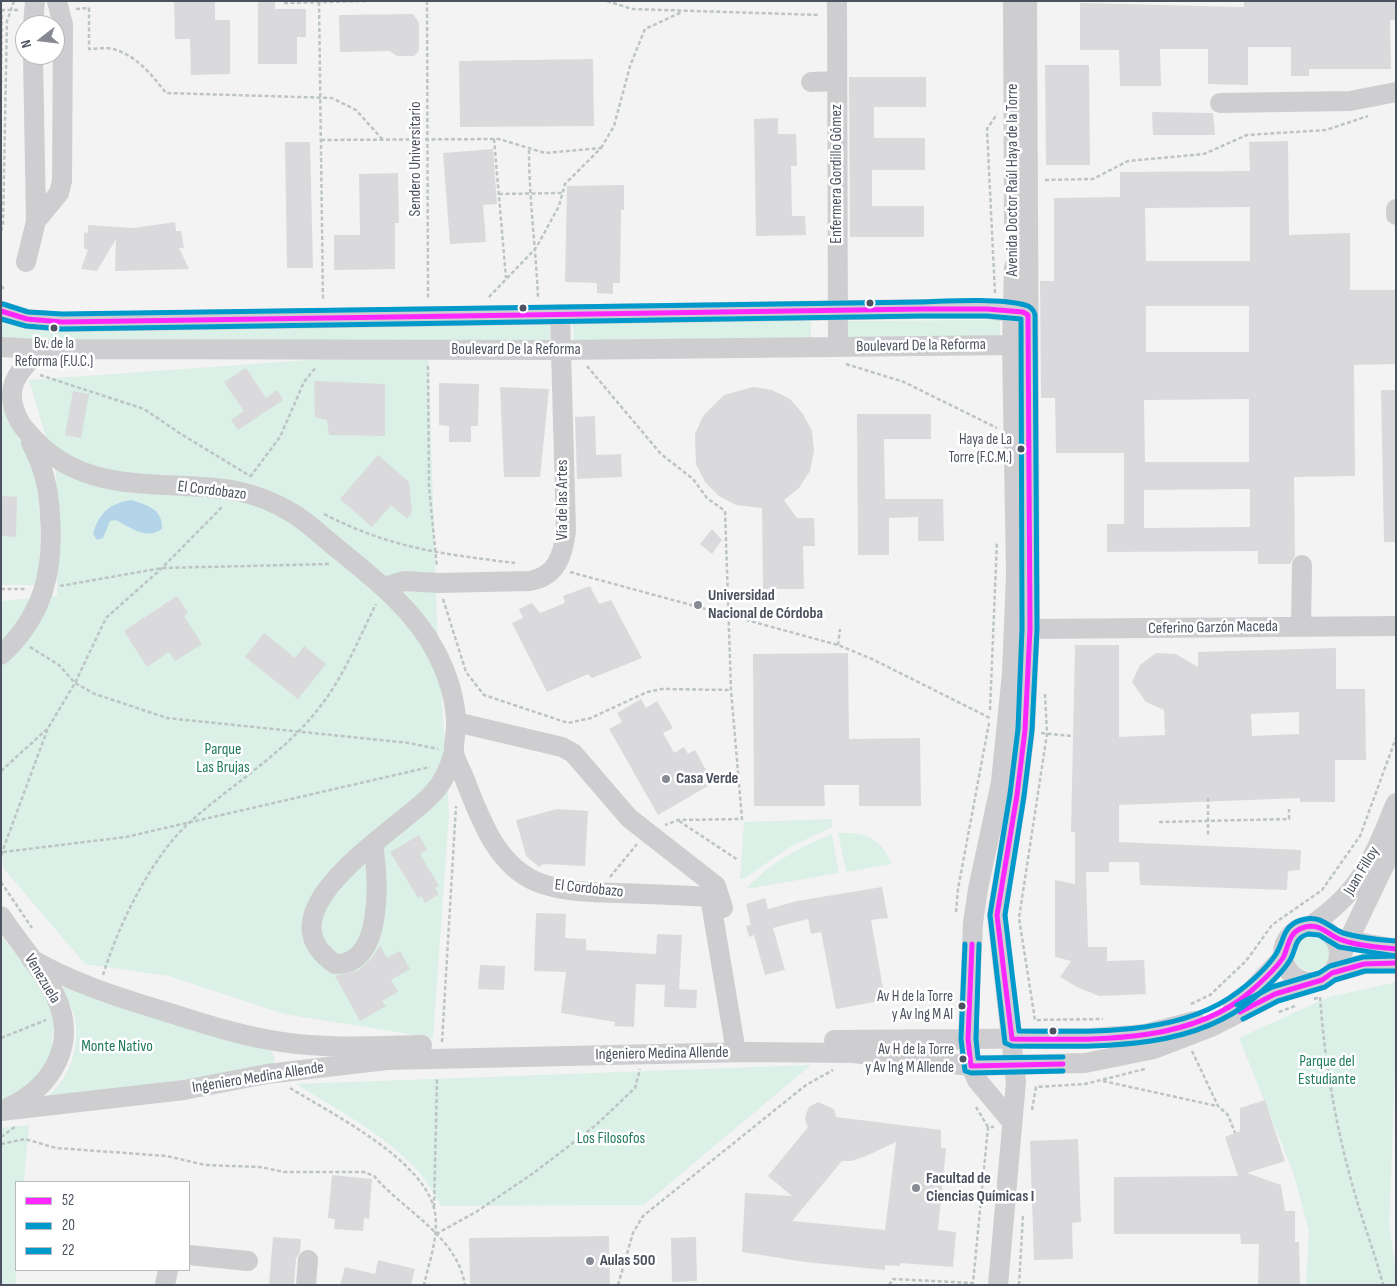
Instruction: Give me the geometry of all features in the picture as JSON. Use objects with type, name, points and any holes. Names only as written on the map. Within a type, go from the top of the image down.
[{"type":"street","name":"Avenida Doctor Raúl Haya de la Torre","points":[[998,1285],[1015,1066],[997,915],[1017,795],[1024,730],[1030,629],[1020,342],[1012,312],[1013,1]]},
{"type":"street","name":"Avenida Doctor Raúl Haya de la Torre","points":[[1012,312],[1027,1]]},
{"type":"street","points":[[36,221],[59,193],[62,181],[63,25],[59,6]]},
{"type":"street","name":"Enfermera Gordillo Gómez","points":[[838,354],[837,81],[839,22]]},
{"type":"street","points":[[26,262],[36,221],[33,65]]},
{"type":"street","points":[[811,82],[837,81]]},
{"type":"street","points":[[1220,103],[1350,102],[1396,92]]},
{"type":"street","points":[[1396,210],[1396,215]]},
{"type":"street","name":"Boulevard De la Reforma","points":[[1,311],[27,319],[54,322],[560,314],[1012,312]]},
{"type":"street","name":"Vía de las Artes","points":[[555,568],[564,546],[566,531],[566,350],[560,314]]},
{"type":"street","name":"Avenida Doctor Raúl Haya de la Torre","points":[[1012,1122],[977,1080],[971,1066],[968,1039],[973,923],[978,890],[1002,782],[1012,673],[1016,574],[1020,342]]},
{"type":"street","name":"Boulevard De la Reforma","points":[[1,347],[41,350],[566,350],[838,354],[1020,342]]},
{"type":"street","name":"El Cordobazo","points":[[41,350],[21,368],[11,391],[13,408],[24,428],[56,459],[93,476],[113,481],[236,491],[278,504],[297,516],[356,564],[384,588],[416,622],[435,650],[451,689],[456,722],[452,757],[490,838],[504,858],[520,872],[536,881],[571,890],[716,897]]},
{"type":"street","points":[[1,655],[18,640],[31,620],[45,589],[52,543],[48,488],[41,463],[24,428]]},
{"type":"street","points":[[1302,565],[1302,627]]},
{"type":"street","points":[[384,588],[404,581],[438,583],[530,581],[542,578],[555,568]]},
{"type":"street","name":"Ceferino Garzón Maceda","points":[[1030,629],[1396,626]]},
{"type":"street","points":[[456,722],[562,747],[573,753],[629,818],[646,833],[707,877],[716,886],[716,897],[741,1046]]},
{"type":"street","points":[[373,844],[376,892],[368,944],[363,952],[350,961],[335,964],[319,949],[312,924],[313,912],[317,902],[337,878],[373,844],[434,793],[452,757]]},
{"type":"street","name":"Juan Filloy","points":[[1310,926],[1344,901],[1357,885],[1373,856],[1396,802]]},
{"type":"street","name":"Juan Filloy","points":[[1335,967],[1342,940],[1396,841]]},
{"type":"street","name":"Venezuela","points":[[1,916],[54,993],[62,1015],[64,1036],[60,1056],[52,1074],[42,1086],[26,1100],[1,1111]]},
{"type":"street","points":[[1396,949],[1342,940],[1324,929],[1310,926],[1303,927],[1291,935],[1284,948],[1285,963],[1294,976],[1314,990],[1335,967],[1364,964],[1396,964]]},
{"type":"street","name":"Ingeniero Medina Allende","points":[[31,959],[61,977],[140,1004],[248,1035],[283,1042],[365,1046],[741,1046],[1124,1036],[1183,1026],[1235,1003],[1251,991],[1284,956]]},
{"type":"street","name":"Ingeniero Medina Allende","points":[[1,1111],[184,1090],[276,1074],[387,1060],[645,1054],[741,1046],[853,1053],[971,1066],[1015,1066],[1099,1061],[1154,1049],[1187,1037],[1211,1027],[1261,1000],[1314,990]]},
{"type":"street","points":[[276,1074],[283,1042]]},
{"type":"street","points":[[190,1255],[248,1260]]},
{"type":"street","points":[[306,1285],[308,1260]]},
{"type":"street","points":[[164,1285],[168,1271]]},
{"type":"path","points":[[1,232],[3,225],[7,21],[14,1]]},
{"type":"path","points":[[284,3],[368,1]]},
{"type":"path","name":"Sendero Universitario","points":[[427,1],[428,316]]},
{"type":"path","points":[[607,1],[632,9],[839,22]]},
{"type":"path","points":[[319,2],[323,318]]},
{"type":"path","points":[[59,6],[89,8],[89,49],[114,49],[132,59],[145,67],[166,93],[320,96],[332,98],[356,110],[383,140]]},
{"type":"path","points":[[1,84],[2,10],[34,12]]},
{"type":"path","points":[[473,316],[506,278],[536,248],[559,206],[565,184],[600,148],[614,126],[630,66],[645,29],[682,12]]},
{"type":"path","points":[[998,112],[987,129],[1012,312]]},
{"type":"path","points":[[1041,180],[1093,180],[1128,161],[1204,154],[1247,135],[1326,130],[1370,115]]},
{"type":"path","points":[[494,139],[506,278]]},
{"type":"path","points":[[321,140],[494,139],[545,153],[600,148]]},
{"type":"path","points":[[530,150],[530,194],[536,248],[539,315]]},
{"type":"path","points":[[499,194],[562,193]]},
{"type":"path","points":[[330,349],[304,382],[280,437],[251,476],[162,568],[106,618],[75,683],[48,728],[2,853],[112,839],[188,823],[452,757]]},
{"type":"path","points":[[428,350],[429,487],[437,554],[438,583],[466,672],[484,695],[568,723],[591,718],[647,692],[662,689],[731,690]]},
{"type":"path","points":[[566,350],[661,454],[693,479],[707,498],[725,511],[731,690],[742,819],[678,820],[646,833],[597,892]]},
{"type":"path","points":[[838,354],[904,382],[998,429],[998,420]]},
{"type":"path","points":[[21,368],[144,409],[181,434],[251,476]]},
{"type":"path","points":[[317,510],[350,527],[386,541],[437,554],[516,563]]},
{"type":"path","points":[[956,918],[958,889],[990,718],[997,540]]},
{"type":"path","points":[[1,589],[45,589],[162,568],[356,564]]},
{"type":"path","points":[[555,568],[838,645],[872,659],[990,718]]},
{"type":"path","points":[[102,979],[111,948],[133,902],[163,854],[188,823],[296,733],[322,705],[342,675],[384,588]]},
{"type":"path","points":[[838,645],[840,629]]},
{"type":"path","points":[[18,640],[60,665],[75,683],[95,694],[167,718],[296,733],[410,743],[452,757]]},
{"type":"path","points":[[1,771],[48,728]]},
{"type":"path","points":[[1024,730],[1071,736]]},
{"type":"path","points":[[1186,1006],[1210,995],[1246,961],[1272,925],[1322,890],[1360,836],[1396,738]]},
{"type":"path","points":[[442,1045],[457,815],[455,797]]},
{"type":"path","points":[[1208,798],[1208,837]]},
{"type":"path","points":[[1159,822],[1289,819],[1289,809]]},
{"type":"path","points":[[678,820],[738,860]]},
{"type":"path","points":[[1,882],[37,936]]},
{"type":"path","points":[[1314,990],[1333,1105],[1357,1200],[1383,1285]]},
{"type":"path","points":[[1,1038],[62,1015]]},
{"type":"path","points":[[1035,1020],[1112,1019]]},
{"type":"path","points":[[1187,1037],[1218,1106],[1228,1115],[1234,1133]]},
{"type":"path","points":[[436,1234],[476,1212],[535,1172],[596,1125],[635,1088],[645,1054]]},
{"type":"path","points":[[618,1285],[633,1232],[643,1216],[806,1085],[833,1070]]},
{"type":"path","points":[[276,1074],[380,1143],[426,1188],[434,1208]]},
{"type":"path","points":[[424,1285],[436,1234],[434,1208],[437,1079]]},
{"type":"path","points":[[1101,1081],[1218,1106]]},
{"type":"path","points":[[889,1285],[893,1279],[973,1283],[988,1127]]},
{"type":"path","points":[[1,1144],[25,1140],[56,1148],[167,1156],[220,1167],[260,1167],[316,1173],[328,1171],[364,1172],[374,1176],[452,1250],[463,1273],[465,1285]]},
{"type":"green space","points":[[1,317],[79,328],[550,325],[550,344],[1,344]]},
{"type":"green space","points":[[1000,320],[1000,339],[845,340],[845,321]]},
{"type":"green space","points":[[811,321],[811,340],[574,341],[573,322]]},
{"type":"green space","name":"Parque Las Brujas","points":[[428,350],[437,623],[449,814],[433,1038],[284,1014],[169,976],[85,964],[4,869],[1,849],[1,601],[57,596],[56,472],[29,380]]},
{"type":"green space","points":[[1,401],[13,425],[27,445],[36,477],[40,516],[40,555],[35,585],[1,585]]},
{"type":"green space","points":[[832,819],[832,827],[788,848],[744,879],[740,879],[744,822]]},
{"type":"green space","points":[[838,833],[857,834],[872,838],[883,848],[892,864],[846,872]]},
{"type":"green space","points":[[832,834],[839,873],[746,889],[775,864],[808,844]]},
{"type":"green space","points":[[1311,933],[1324,939],[1330,952],[1324,965],[1311,971],[1298,965],[1292,952],[1298,939]]},
{"type":"green space","points":[[1,936],[52,998],[54,1022],[51,1053],[40,1077],[1,1102]]},
{"type":"green space","name":"Parque del Estudiante","points":[[1396,982],[1396,1043],[1389,1227],[1396,1268],[1396,1285],[1306,1285],[1309,1231],[1293,1172],[1239,1038],[1329,997]]},
{"type":"green space","name":"Monte Nativo","points":[[56,985],[271,1051],[275,1058],[273,1065],[268,1068],[45,1099],[54,1091],[67,1071],[75,1047],[76,1023],[73,1011]]},
{"type":"green space","name":"Los Filosofos","points":[[811,1065],[644,1205],[441,1206],[421,1175],[391,1145],[360,1123],[296,1084]]},
{"type":"green space","points":[[29,1125],[24,1181],[15,1181],[16,1285],[1,1285],[1,1128]]},
{"type":"water","points":[[131,500],[148,506],[157,512],[162,522],[162,529],[156,532],[144,533],[116,520],[110,521],[103,538],[97,540],[93,534],[95,527],[106,510],[124,501]]},
{"type":"building","points":[[174,1],[215,1],[215,20],[230,20],[230,74],[191,75],[190,39],[175,39]]},
{"type":"building","points":[[258,1],[275,1],[275,9],[306,9],[306,37],[297,37],[297,64],[258,64]]},
{"type":"building","points":[[1244,1],[1396,1],[1396,20],[1390,20],[1391,69],[1309,69],[1309,76],[1291,76],[1291,47],[1248,47],[1248,85],[1208,84],[1208,49],[1160,49],[1161,86],[1120,86],[1119,50],[1080,50],[1080,3],[1244,7]]},
{"type":"building","points":[[413,14],[419,23],[419,51],[414,56],[397,56],[390,51],[340,52],[339,15]]},
{"type":"building","points":[[593,59],[594,126],[460,127],[459,61]]},
{"type":"building","points":[[1045,65],[1089,65],[1090,165],[1046,165]]},
{"type":"building","points":[[849,77],[926,77],[926,107],[874,107],[874,138],[925,138],[925,170],[872,170],[872,206],[924,206],[924,237],[850,237]]},
{"type":"building","points":[[1152,112],[1213,113],[1215,135],[1153,135]]},
{"type":"building","points":[[778,118],[778,134],[796,134],[797,166],[791,166],[792,216],[805,216],[806,235],[756,236],[754,119]]},
{"type":"building","points":[[1288,141],[1289,235],[1350,233],[1350,290],[1396,290],[1396,364],[1354,365],[1355,476],[1294,477],[1295,556],[1290,564],[1258,564],[1258,551],[1107,552],[1107,524],[1124,524],[1124,453],[1056,453],[1055,398],[1041,398],[1040,281],[1054,281],[1054,198],[1120,197],[1120,172],[1250,171],[1249,142]],"holes":[[[1250,207],[1250,261],[1146,261],[1145,208]],[[1146,306],[1249,306],[1249,352],[1146,352]],[[1249,399],[1249,462],[1145,462],[1144,400]],[[1250,489],[1250,527],[1144,528],[1144,490]]]},
{"type":"building","points":[[285,142],[310,142],[313,268],[287,268]]},
{"type":"building","points":[[493,149],[497,204],[483,205],[486,242],[450,244],[443,153]]},
{"type":"building","points":[[398,173],[399,223],[395,223],[395,269],[334,270],[334,235],[360,235],[359,174]]},
{"type":"building","points":[[624,185],[624,210],[621,210],[620,283],[613,283],[613,294],[597,293],[597,283],[565,282],[567,186]]},
{"type":"building","points":[[175,222],[176,231],[181,231],[184,248],[179,248],[189,269],[115,271],[116,239],[97,271],[81,269],[88,250],[84,248],[84,232],[88,233],[88,225],[134,228]]},
{"type":"building","points":[[246,368],[266,398],[277,390],[283,400],[238,430],[231,420],[244,411],[224,382]]},
{"type":"building","points":[[314,381],[385,384],[385,436],[329,435],[327,420],[315,417]]},
{"type":"building","points":[[439,383],[479,384],[478,426],[471,426],[471,442],[449,442],[449,426],[439,425]]},
{"type":"building","points":[[500,387],[549,389],[540,477],[504,477]]},
{"type":"building","points":[[753,387],[772,390],[790,399],[803,414],[812,431],[814,451],[810,471],[799,488],[784,500],[797,518],[814,518],[815,546],[803,546],[804,589],[763,589],[762,508],[736,505],[719,496],[705,482],[696,464],[695,434],[703,416],[724,395]]},
{"type":"building","points":[[1381,390],[1396,390],[1396,542],[1384,542]]},
{"type":"building","points":[[73,391],[89,394],[81,438],[65,435]]},
{"type":"building","points":[[857,414],[931,414],[931,439],[884,439],[885,499],[943,499],[944,541],[918,541],[918,517],[889,518],[889,555],[858,555]]},
{"type":"building","points":[[595,416],[596,455],[621,454],[622,477],[577,479],[575,417]]},
{"type":"building","points":[[378,455],[409,482],[412,512],[407,519],[391,505],[372,527],[340,499]]},
{"type":"building","points":[[1,496],[17,497],[16,537],[1,536]]},
{"type":"building","points":[[712,529],[722,540],[712,554],[700,544]]},
{"type":"building","points":[[590,586],[599,604],[611,600],[642,658],[592,678],[588,674],[547,692],[512,623],[523,618],[519,609],[532,603],[540,613],[565,603],[563,596]]},
{"type":"building","points":[[177,596],[188,613],[184,616],[202,644],[175,661],[169,652],[147,667],[124,631]]},
{"type":"building","points":[[264,633],[295,658],[304,646],[326,664],[298,699],[245,657]]},
{"type":"building","points":[[1075,645],[1119,645],[1119,737],[1165,735],[1164,710],[1146,702],[1132,682],[1140,665],[1156,653],[1176,654],[1198,667],[1198,652],[1336,648],[1336,689],[1365,689],[1366,760],[1335,760],[1335,802],[1300,802],[1300,798],[1119,805],[1119,842],[1301,850],[1300,870],[1288,871],[1287,890],[1140,885],[1139,862],[1109,862],[1109,872],[1086,872],[1088,947],[1107,947],[1107,961],[1144,960],[1146,994],[1099,996],[1077,987],[1060,977],[1071,961],[1055,957],[1055,880],[1075,884],[1075,832],[1071,832]],"holes":[[[1299,712],[1299,734],[1252,736],[1251,714]]]},
{"type":"building","points":[[848,653],[849,739],[920,738],[921,806],[859,806],[859,785],[824,785],[825,806],[754,806],[753,654]]},
{"type":"building","name":"Casa Verde","points":[[641,699],[646,708],[657,701],[673,728],[663,733],[674,753],[684,747],[688,754],[695,750],[713,783],[658,815],[609,729],[622,722],[617,713]]},
{"type":"building","points":[[557,809],[588,811],[585,866],[544,864],[539,867],[526,856],[516,820]]},
{"type":"building","points":[[419,835],[427,850],[420,854],[439,886],[435,888],[439,894],[425,903],[421,896],[418,898],[390,852]]},
{"type":"building","points":[[882,887],[888,918],[871,920],[885,1000],[836,1009],[821,932],[811,934],[808,919],[773,928],[785,970],[765,975],[754,935],[749,937],[746,926],[751,925],[746,904],[765,898],[768,909],[797,901]]},
{"type":"building","points":[[536,913],[566,914],[565,938],[586,939],[586,950],[656,954],[657,934],[682,935],[679,989],[697,990],[696,1008],[664,1007],[665,985],[636,984],[634,1027],[614,1026],[615,1022],[561,1013],[566,972],[534,971]]},
{"type":"building","points":[[380,946],[387,958],[400,951],[410,969],[391,980],[398,992],[382,1001],[386,1006],[360,1021],[335,976],[359,970],[371,959]]},
{"type":"building","points":[[480,965],[505,966],[504,990],[478,989]]},
{"type":"building","points":[[1265,1100],[1285,1161],[1247,1173],[1281,1185],[1285,1211],[1295,1211],[1295,1242],[1299,1242],[1300,1285],[1258,1285],[1259,1244],[1241,1244],[1240,1234],[1114,1234],[1114,1177],[1238,1176],[1225,1137],[1240,1131],[1240,1108]]},
{"type":"building","name":"Facultad de Ciencias Químicas I","points":[[818,1102],[834,1109],[836,1117],[941,1130],[941,1148],[946,1148],[938,1230],[956,1232],[953,1267],[901,1263],[900,1266],[885,1265],[885,1270],[805,1262],[742,1252],[745,1193],[792,1196],[768,1176],[808,1127],[805,1120],[809,1107]],"holes":[[[896,1142],[885,1230],[792,1221],[842,1161],[851,1161],[866,1156]]]},
{"type":"building","points":[[1078,1139],[1081,1222],[1072,1223],[1073,1259],[1034,1260],[1030,1141]]},
{"type":"building","points":[[332,1175],[372,1179],[369,1219],[364,1218],[363,1231],[334,1229],[335,1219],[328,1218]]},
{"type":"building","points":[[609,1236],[610,1285],[470,1285],[469,1238]]},
{"type":"building","points":[[273,1237],[301,1239],[300,1252],[296,1259],[294,1285],[269,1285]]},
{"type":"building","points":[[696,1237],[697,1281],[672,1282],[671,1238]]},
{"type":"building","points":[[378,1260],[415,1269],[411,1285],[340,1285],[345,1267],[375,1274]]},
{"type":"transit line","name":"22","points":[[3,304],[28,312],[62,314],[974,301],[1002,301],[1029,306],[1035,315],[1037,629],[1032,730],[1024,796],[1005,915],[1019,1031],[1104,1031],[1133,1028],[1161,1024],[1188,1017],[1214,1007],[1238,992],[1263,970],[1279,949],[1288,928],[1292,924],[1306,919],[1317,919],[1349,935],[1396,941]]},
{"type":"transit line","name":"52","points":[[1,311],[27,319],[62,322],[922,309],[987,309],[1023,312],[1028,315],[1030,629],[1025,730],[1017,795],[997,915],[1012,1039],[1136,1036],[1167,1031],[1197,1022],[1225,1010],[1250,992],[1281,960],[1293,935],[1305,927],[1315,926],[1339,939],[1353,943],[1396,949]]},
{"type":"transit line","name":"20","points":[[1,319],[26,326],[62,329],[922,316],[987,316],[1021,319],[1022,629],[1018,729],[1010,794],[990,915],[1005,1043],[1012,1046],[1138,1043],[1169,1038],[1199,1029],[1228,1017],[1253,999],[1278,976],[1287,965],[1300,939],[1308,934],[1319,935],[1339,947],[1395,956]]},
{"type":"transit line","name":"20","points":[[965,944],[961,1039],[965,1071],[971,1073],[1063,1071]]},
{"type":"transit line","name":"52","points":[[972,944],[968,1039],[971,1066],[1063,1064]]},
{"type":"transit line","name":"22","points":[[979,944],[976,1039],[978,1058],[1063,1057]]},
{"type":"transit line","name":"22","points":[[1237,1005],[1272,987],[1319,973],[1330,966],[1363,957],[1396,956]]},
{"type":"transit line","name":"52","points":[[1240,1012],[1275,994],[1322,980],[1332,973],[1364,964],[1396,963]]},
{"type":"transit line","name":"20","points":[[1243,1019],[1278,1001],[1325,987],[1335,980],[1365,971],[1396,971]]},
{"type":"place","name":"Bv. de la Reforma (F.U.C.)","points":[[54,328]]},
{"type":"place","name":"Haya de La Torre (F.C.M.)","points":[[1021,449]]},
{"type":"place","name":"Universidad Nacional de Córdoba","points":[[698,605]]},
{"type":"place","name":"Casa Verde","points":[[666,779]]},
{"type":"place","name":"Av H de la Torre y Av Ing M Al","points":[[962,1006]]},
{"type":"place","name":"Av H de la Torre y Av Ing M Allende","points":[[963,1059]]},
{"type":"place","name":"Facultad de Ciencias Químicas I","points":[[916,1188]]},
{"type":"place","name":"Aulas 500","points":[[590,1261]]}]
